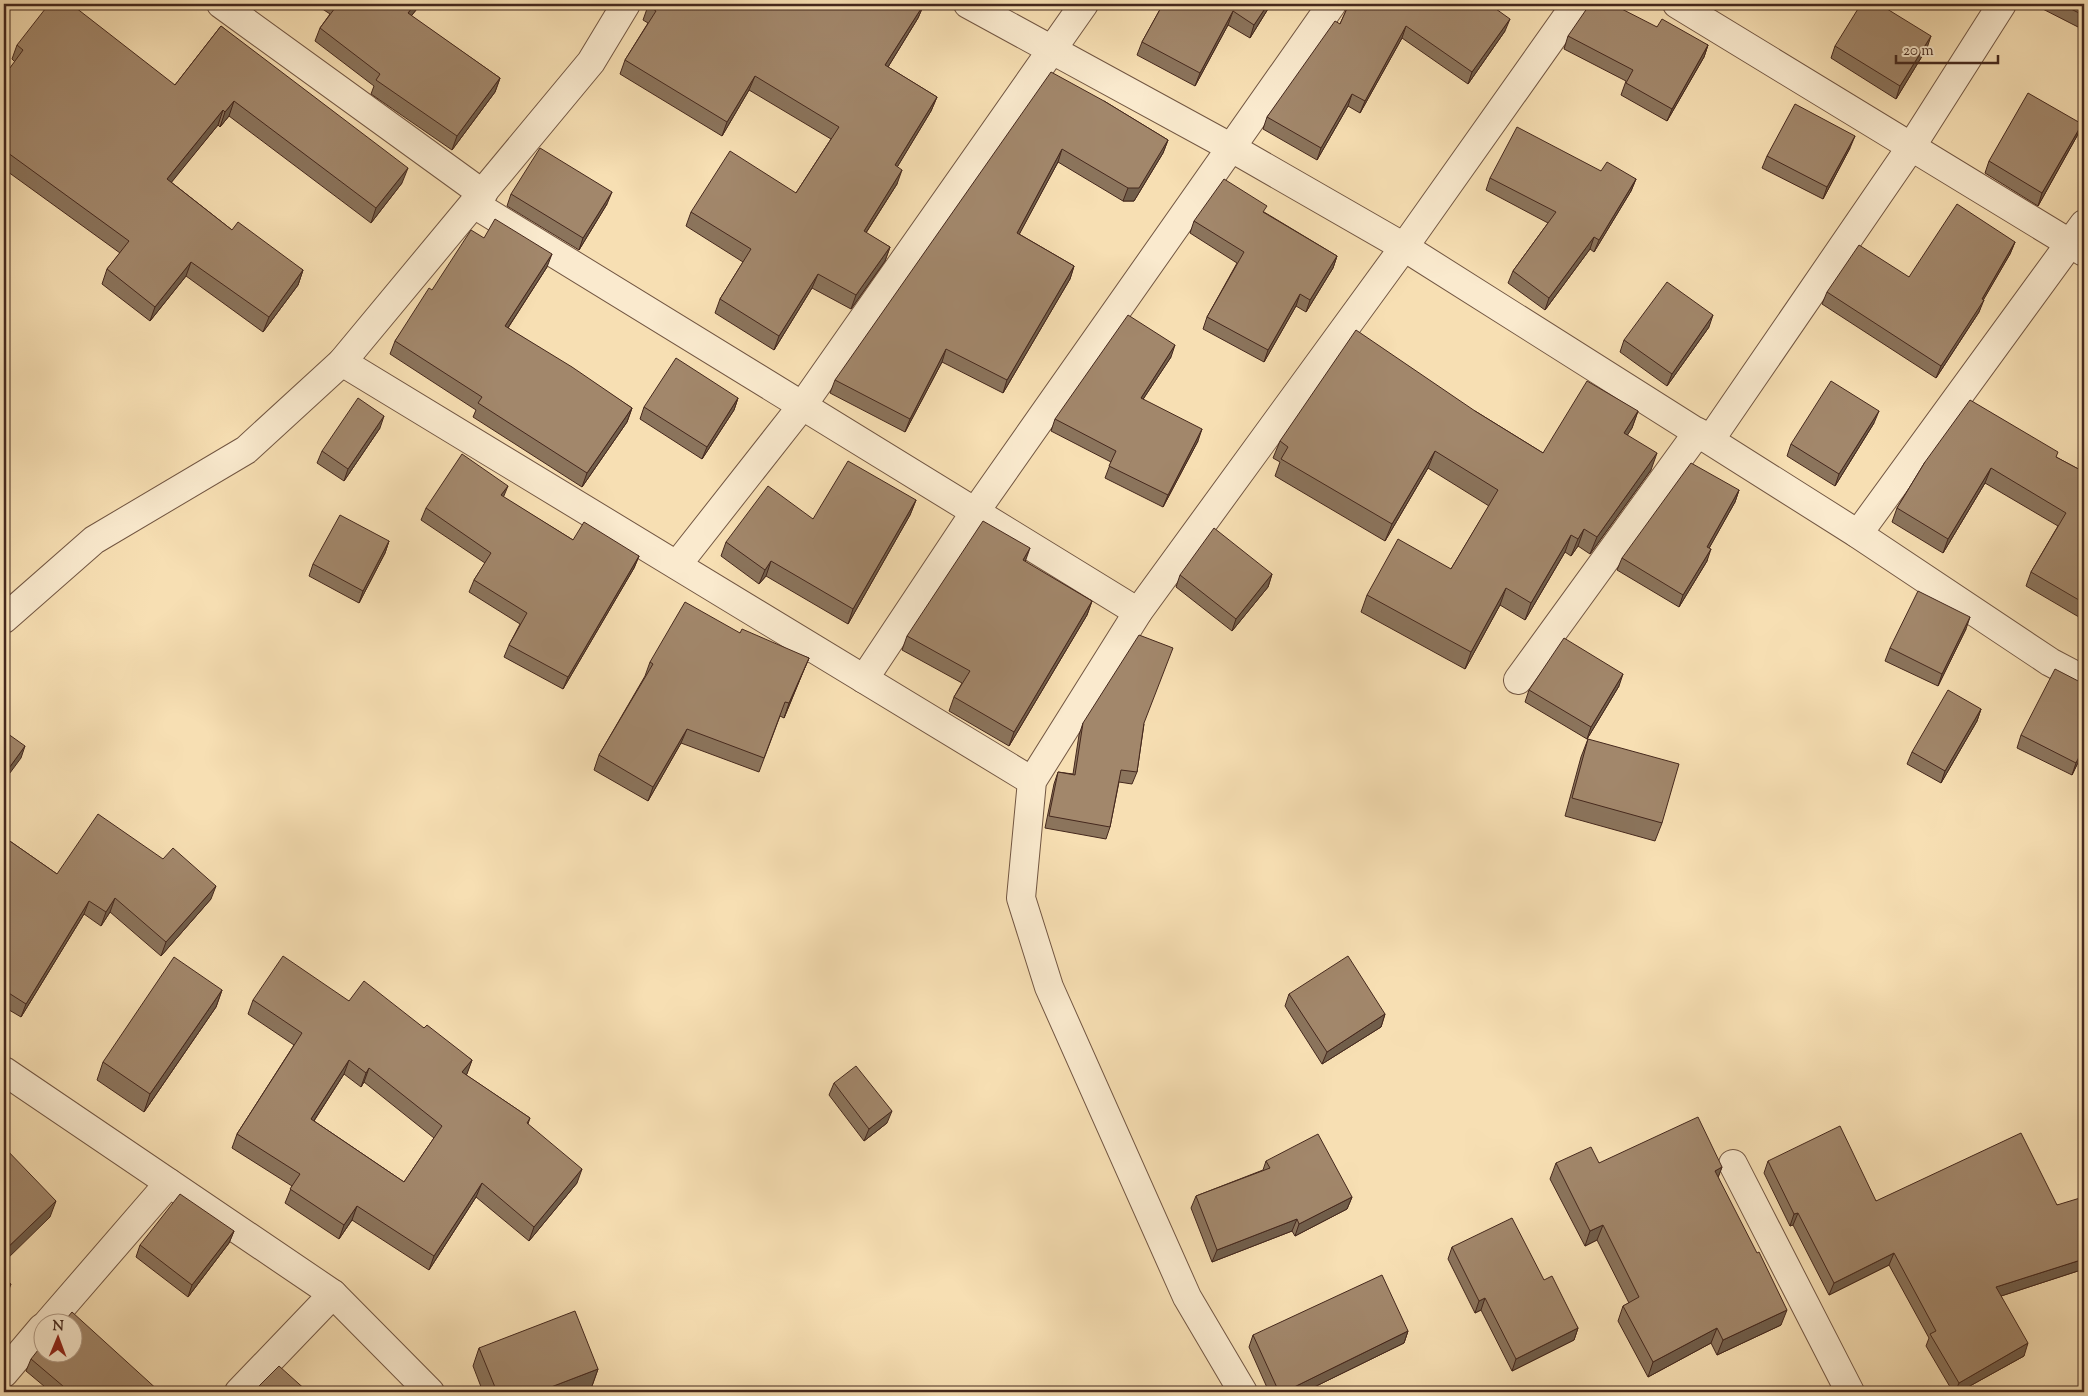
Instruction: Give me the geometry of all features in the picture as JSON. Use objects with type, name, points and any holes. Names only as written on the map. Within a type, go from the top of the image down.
[{"type":"street","points":[[221,4],[478,198],[802,406],[1138,612]]},
{"type":"street","points":[[4,619],[94,540],[246,450],[342,362],[591,62],[626,4]]},
{"type":"street","points":[[968,4],[1230,147],[1404,247],[1858,534],[2050,662],[2084,680]]},
{"type":"street","points":[[677,565],[802,406],[1084,4]]},
{"type":"street","points":[[864,679],[974,512],[1332,4]]},
{"type":"street","points":[[1243,1392],[1187,1297],[1049,987],[1021,898],[1032,780],[1138,612],[1404,247],[1576,4]]},
{"type":"street","points":[[1677,4],[1911,147],[2080,240],[1858,534]]},
{"type":"street","points":[[1518,680],[1704,436],[1911,147],[2002,4]]},
{"type":"street","points":[[342,362],[1032,780]]},
{"type":"street","points":[[4,1071],[333,1294],[430,1392]]},
{"type":"street","points":[[1733,1164],[1850,1392]]},
{"type":"street","points":[[56,1314],[169,1183]]},
{"type":"street","points":[[239,1392],[333,1294]]},
{"type":"street","points":[[4,1373],[32,1340]]},
{"type":"building","points":[[49,4],[71,4],[175,85],[221,26],[408,168],[376,208],[234,101],[225,112],[223,110],[167,179],[232,230],[238,222],[303,270],[269,317],[191,262],[155,307],[107,269],[129,241],[4,150],[4,76],[23,50],[17,45]]},
{"type":"building","points":[[338,4],[415,4],[408,13],[500,78],[457,136],[376,80],[380,74],[320,28]]},
{"type":"building","points":[[650,4],[924,4],[885,65],[937,97],[895,165],[902,170],[864,231],[890,247],[856,295],[818,274],[779,336],[720,299],[751,249],[691,212],[730,151],[796,193],[839,127],[755,76],[727,122],[625,60],[656,11],[648,6]]},
{"type":"building","points":[[1163,4],[1268,4],[1254,25],[1233,11],[1200,73],[1142,42]]},
{"type":"building","points":[[1349,4],[1489,4],[1510,19],[1472,72],[1406,26],[1365,101],[1352,94],[1321,148],[1267,117],[1335,21],[1340,24]]},
{"type":"building","points":[[1590,4],[1612,4],[1657,27],[1662,19],[1708,45],[1672,109],[1626,83],[1633,70],[1568,36]]},
{"type":"building","points":[[1861,4],[1879,4],[1931,36],[1900,86],[1835,46]]},
{"type":"building","points":[[2061,4],[2084,4],[2084,16],[2083,15]]},
{"type":"building","points":[[1051,72],[1104,101],[1168,140],[1139,188],[1128,188],[1062,149],[1017,233],[1074,266],[1007,380],[946,349],[910,419],[835,380]]},
{"type":"building","points":[[2028,93],[2082,124],[2042,193],[1989,161]]},
{"type":"building","points":[[1795,104],[1855,136],[1827,187],[1767,156]]},
{"type":"building","points":[[1517,127],[1601,171],[1607,162],[1636,179],[1599,240],[1594,237],[1549,298],[1513,271],[1556,212],[1490,178]]},
{"type":"building","points":[[540,148],[612,192],[583,238],[511,194]]},
{"type":"building","points":[[1224,179],[1267,206],[1263,212],[1337,256],[1310,300],[1300,294],[1268,350],[1207,317],[1244,252],[1194,221]]},
{"type":"building","points":[[1957,204],[2015,242],[1982,299],[1984,300],[1941,366],[1827,292],[1859,245],[1909,277]]},
{"type":"building","points":[[495,219],[552,254],[505,326],[572,367],[632,408],[587,473],[478,403],[482,397],[395,341],[429,288],[432,290],[471,230],[484,238]]},
{"type":"building","points":[[1667,282],[1713,315],[1672,374],[1624,340]]},
{"type":"building","points":[[1128,315],[1175,345],[1141,398],[1202,429],[1168,495],[1109,466],[1116,451],[1055,419]]},
{"type":"building","points":[[1356,330],[1475,411],[1543,453],[1587,381],[1638,411],[1624,433],[1657,453],[1597,537],[1584,529],[1578,539],[1571,535],[1531,603],[1506,588],[1471,652],[1367,595],[1398,539],[1451,569],[1498,490],[1435,451],[1392,524],[1281,459],[1288,447],[1280,441]]},
{"type":"building","points":[[676,358],[738,398],[707,447],[644,407]]},
{"type":"building","points":[[1831,381],[1879,411],[1839,474],[1791,444]]},
{"type":"building","points":[[358,398],[384,416],[348,469],[322,451]]},
{"type":"building","points":[[1970,400],[2058,452],[2056,457],[2084,472],[2084,603],[2031,572],[2066,513],[1991,468],[1948,539],[1897,508],[1925,462]]},
{"type":"building","points":[[462,454],[508,486],[501,495],[573,540],[584,522],[639,556],[568,677],[509,645],[527,613],[474,580],[491,553],[426,508]]},
{"type":"building","points":[[848,461],[916,500],[853,609],[771,561],[765,570],[726,542],[768,486],[813,519]]},
{"type":"building","points":[[1691,463],[1739,490],[1707,547],[1711,549],[1683,595],[1622,558]]},
{"type":"building","points":[[340,515],[389,541],[363,591],[313,564]]},
{"type":"building","points":[[983,521],[1030,548],[1023,560],[1092,601],[1014,732],[954,697],[970,671],[907,636]]},
{"type":"building","points":[[1214,528],[1272,574],[1236,619],[1180,575]]},
{"type":"building","points":[[1918,591],[1970,617],[1942,674],[1890,648]]},
{"type":"building","points":[[685,602],[740,633],[742,629],[809,658],[789,703],[785,702],[764,758],[687,729],[653,787],[599,755],[653,664],[650,662]]},
{"type":"building","points":[[1139,635],[1173,648],[1144,723],[1137,772],[1121,770],[1110,827],[1049,816],[1058,772],[1075,775],[1083,723]]},
{"type":"building","points":[[1564,638],[1623,674],[1591,727],[1529,690]]},
{"type":"building","points":[[2055,669],[2084,684],[2084,747],[2076,763],[2021,735]]},
{"type":"building","points":[[1948,690],[1981,709],[1945,771],[1912,752]]},
{"type":"building","points":[[4,731],[25,746],[4,775]]},
{"type":"building","points":[[1588,739],[1679,764],[1662,823],[1572,798]]},
{"type":"building","points":[[98,814],[163,859],[173,848],[216,886],[166,942],[115,898],[106,912],[89,901],[26,1004],[4,990],[4,837],[57,874]]},
{"type":"building","points":[[283,956],[349,1001],[364,981],[424,1028],[427,1025],[472,1060],[462,1072],[530,1118],[527,1123],[582,1169],[534,1227],[482,1183],[434,1256],[357,1206],[344,1225],[290,1189],[300,1174],[237,1134],[302,1033],[253,1000]],"holes":[[[349,1060],[366,1073],[369,1068],[442,1126],[404,1182],[311,1119]]]},
{"type":"building","points":[[1348,956],[1385,1014],[1327,1052],[1289,994]]},
{"type":"building","points":[[174,957],[222,990],[150,1094],[103,1062]]},
{"type":"building","points":[[856,1066],[892,1111],[869,1129],[834,1083]]},
{"type":"building","points":[[1698,1117],[1722,1167],[1715,1171],[1757,1253],[1759,1252],[1787,1310],[1723,1340],[1717,1328],[1653,1362],[1623,1306],[1639,1297],[1603,1225],[1590,1231],[1556,1163],[1591,1147],[1599,1163]]},
{"type":"building","points":[[1840,1126],[1876,1201],[2021,1133],[2057,1205],[2080,1198],[2084,1210],[2084,1259],[1996,1287],[2028,1343],[1959,1383],[1930,1334],[1936,1331],[1894,1253],[1834,1283],[1798,1213],[1794,1214],[1768,1161]]},
{"type":"building","points":[[1318,1134],[1352,1197],[1299,1224],[1297,1219],[1217,1250],[1196,1196],[1270,1168],[1266,1161]]},
{"type":"building","points":[[4,1147],[56,1201],[4,1251]]},
{"type":"building","points":[[180,1194],[234,1231],[192,1285],[140,1245]]},
{"type":"building","points":[[1512,1218],[1544,1280],[1552,1276],[1578,1328],[1516,1359],[1485,1298],[1479,1301],[1452,1247]]},
{"type":"building","points":[[1382,1275],[1408,1331],[1284,1392],[1279,1392],[1253,1335]]},
{"type":"building","points":[[4,1278],[11,1284],[4,1292]]},
{"type":"building","points":[[575,1311],[598,1369],[538,1392],[497,1392],[479,1348]]},
{"type":"building","points":[[82,1321],[160,1392],[70,1392],[37,1364],[82,1364]]},
{"type":"building","points":[[279,1366],[308,1392],[251,1392]]}]
